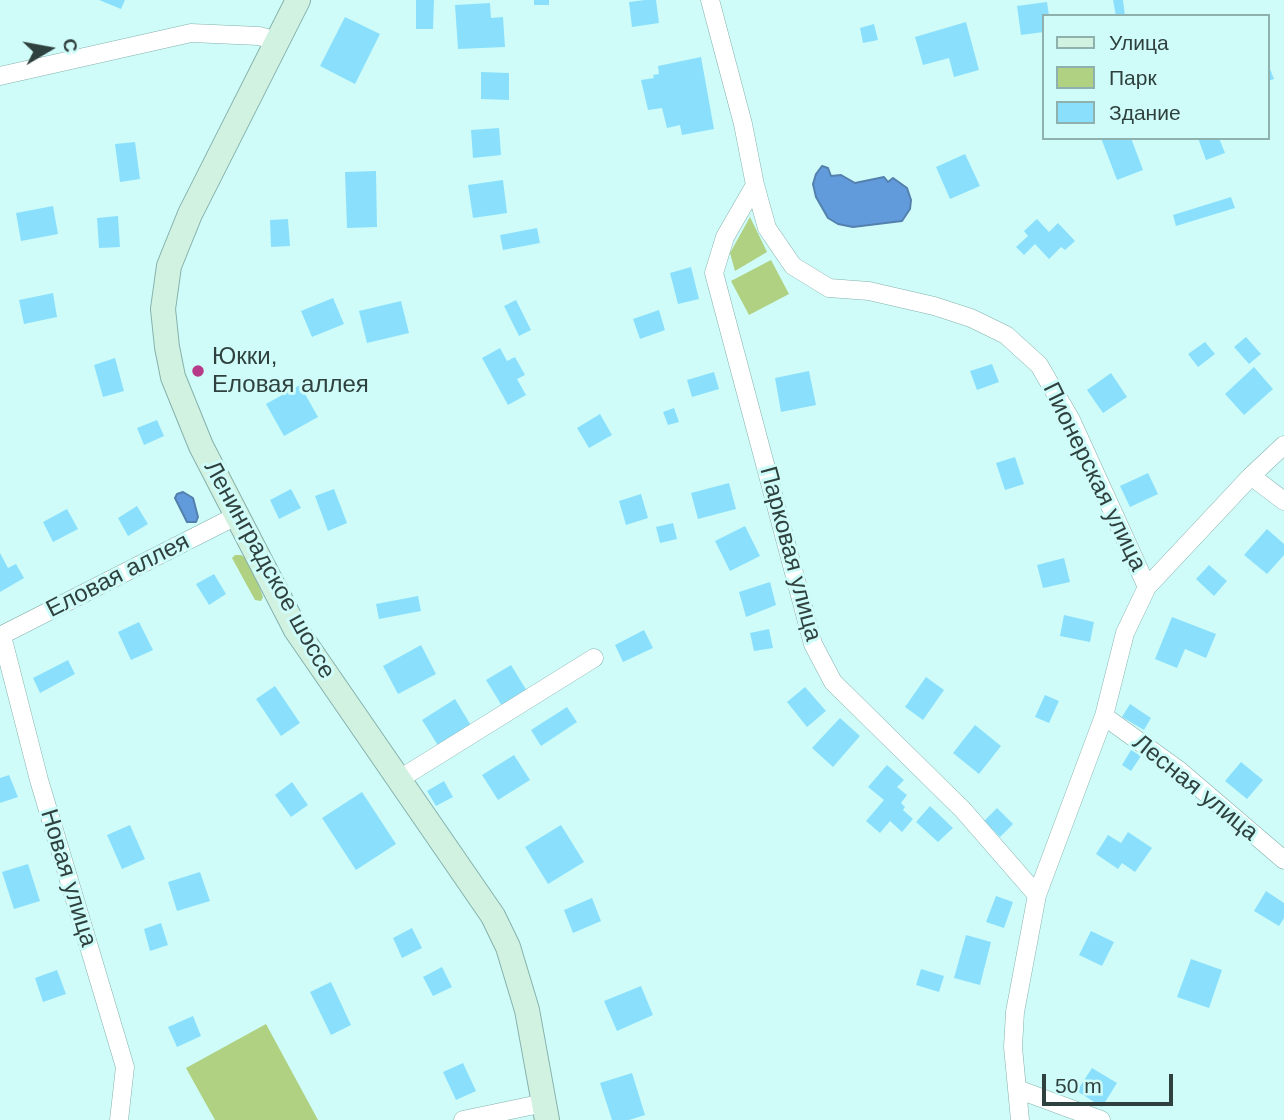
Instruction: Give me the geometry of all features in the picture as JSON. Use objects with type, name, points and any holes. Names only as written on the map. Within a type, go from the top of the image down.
[{"type":"main road","name":"Ленинградское шоссе","points":[[298,0],[190,214],[169,266],[163,309],[167,347],[177,389],[201,446],[296,630],[493,916],[508,947],[527,1010],[545,1112]]},
{"type":"street","name":"Пионерская улица","points":[[710,0],[767,228],[793,266],[829,288],[869,291],[934,306],[971,318],[1006,335],[1039,365],[1070,420],[1147,587],[1125,634],[1104,716],[1037,895],[1015,1012],[1013,1047],[1020,1120]]},
{"type":"street","points":[[0,76],[191,33],[259,36],[277,41]]},
{"type":"street","name":"Парковая улица","points":[[755,185],[725,237],[714,273],[813,644],[833,682],[963,810],[1037,895]]},
{"type":"street","points":[[1147,587],[1251,476],[1284,445]]},
{"type":"street","points":[[1251,476],[1284,501]]},
{"type":"street","name":"Еловая аллея","points":[[1,636],[236,516]]},
{"type":"street","name":"Новая улица","points":[[1,636],[39,780],[125,1067],[119,1120]]},
{"type":"street","points":[[398,780],[594,658]]},
{"type":"street","name":"Лесная улица","points":[[1104,716],[1180,771],[1284,860]]},
{"type":"street","points":[[1017,1089],[1101,1120]]},
{"type":"street","points":[[463,1120],[545,1112]]},
{"type":"green space","points":[[750,217],[767,252],[735,271],[730,253]]},
{"type":"green space","points":[[771,260],[789,294],[749,315],[731,281]]},
{"type":"green space","points":[[235,555],[249,560],[263,597],[261,601],[255,600],[232,558]]},
{"type":"green space","points":[[266,1024],[318,1120],[215,1120],[186,1068]]},
{"type":"water","points":[[822,166],[828,168],[831,176],[841,175],[855,183],[884,177],[888,182],[893,178],[907,188],[911,200],[910,209],[902,221],[853,227],[838,224],[828,218],[816,197],[813,184]]},
{"type":"water","points":[[183,492],[193,498],[198,517],[196,522],[187,522],[175,498]]},
{"type":"building","points":[[99,0],[125,0],[121,9]]},
{"type":"building","points":[[416,0],[434,0],[433,29],[416,29]]},
{"type":"building","points":[[534,0],[549,0],[549,5],[534,5]]},
{"type":"building","points":[[656,0],[659,23],[632,27],[629,2]]},
{"type":"building","points":[[1113,0],[1123,0],[1125,14],[1116,14]]},
{"type":"building","points":[[1047,2],[1049,14],[1042,14],[1042,32],[1021,35],[1017,6]]},
{"type":"building","points":[[490,3],[491,18],[503,17],[505,47],[458,49],[455,5]]},
{"type":"building","points":[[345,17],[380,34],[355,84],[320,66]]},
{"type":"building","points":[[966,22],[979,70],[954,77],[949,58],[923,65],[915,37]]},
{"type":"building","points":[[874,24],[878,40],[863,43],[860,28]]},
{"type":"building","points":[[701,57],[714,129],[682,135],[680,125],[667,128],[662,108],[648,110],[641,80],[654,78],[653,75],[659,74],[658,66]]},
{"type":"building","points":[[481,72],[509,73],[509,100],[481,99]]},
{"type":"building","points":[[499,128],[501,155],[473,158],[471,130]]},
{"type":"building","points":[[1102,140],[1132,140],[1143,170],[1117,180]]},
{"type":"building","points":[[1199,140],[1220,140],[1225,153],[1206,160]]},
{"type":"building","points":[[135,142],[140,179],[120,182],[115,144]]},
{"type":"building","points":[[965,154],[980,186],[950,199],[936,167]]},
{"type":"building","points":[[376,171],[377,227],[347,228],[345,172]]},
{"type":"building","points":[[503,180],[507,213],[473,218],[468,185]]},
{"type":"building","points":[[1231,197],[1235,208],[1176,226],[1173,215]]},
{"type":"building","points":[[53,206],[58,234],[21,241],[16,213]]},
{"type":"building","points":[[118,216],[120,247],[99,248],[97,218]]},
{"type":"building","points":[[288,219],[290,246],[271,247],[270,220]]},
{"type":"building","points":[[1037,219],[1049,232],[1058,223],[1075,241],[1065,250],[1061,247],[1049,259],[1035,244],[1024,255],[1016,247],[1028,236],[1024,231]]},
{"type":"building","points":[[537,228],[540,243],[503,250],[500,235]]},
{"type":"building","points":[[691,267],[699,299],[678,304],[670,273]]},
{"type":"building","points":[[53,293],[57,317],[24,324],[19,300]]},
{"type":"building","points":[[333,298],[344,324],[312,337],[301,311]]},
{"type":"building","points":[[516,300],[531,330],[519,336],[504,306]]},
{"type":"building","points":[[401,301],[409,333],[367,343],[359,311]]},
{"type":"building","points":[[659,310],[665,330],[640,339],[633,319]]},
{"type":"building","points":[[1246,337],[1261,354],[1249,364],[1234,347]]},
{"type":"building","points":[[1205,342],[1215,354],[1198,367],[1188,354]]},
{"type":"building","points":[[500,348],[507,361],[515,357],[525,375],[517,379],[526,395],[508,405],[482,358]]},
{"type":"building","points":[[115,358],[124,391],[103,397],[94,365]]},
{"type":"building","points":[[992,364],[999,382],[977,390],[970,371]]},
{"type":"building","points":[[1254,367],[1273,389],[1244,415],[1225,394]]},
{"type":"building","points":[[809,371],[816,405],[781,412],[775,378]]},
{"type":"building","points":[[714,372],[719,389],[692,397],[687,380]]},
{"type":"building","points":[[1111,373],[1127,397],[1103,413],[1087,390]]},
{"type":"building","points":[[300,385],[318,417],[284,436],[266,404]]},
{"type":"building","points":[[674,408],[679,422],[668,425],[663,412]]},
{"type":"building","points":[[600,414],[612,435],[589,448],[577,428]]},
{"type":"building","points":[[157,420],[164,436],[144,445],[137,428]]},
{"type":"building","points":[[1015,457],[1024,484],[1005,490],[996,463]]},
{"type":"building","points":[[1148,473],[1158,494],[1130,507],[1120,486]]},
{"type":"building","points":[[729,483],[736,509],[698,519],[691,493]]},
{"type":"building","points":[[291,489],[301,508],[279,519],[270,500]]},
{"type":"building","points":[[334,489],[347,523],[328,531],[315,496]]},
{"type":"building","points":[[641,494],[648,518],[626,525],[619,501]]},
{"type":"building","points":[[137,506],[148,524],[128,536],[118,518]]},
{"type":"building","points":[[67,509],[78,529],[53,542],[43,522]]},
{"type":"building","points":[[673,523],[677,539],[660,543],[656,527]]},
{"type":"building","points":[[745,526],[760,556],[730,571],[715,541]]},
{"type":"building","points":[[1267,529],[1284,544],[1284,555],[1267,574],[1244,555]]},
{"type":"building","points":[[0,553],[8,568],[16,564],[24,578],[0,592]]},
{"type":"building","points":[[1064,558],[1070,582],[1043,588],[1037,565]]},
{"type":"building","points":[[1209,565],[1227,581],[1214,596],[1196,579]]},
{"type":"building","points":[[214,574],[226,594],[209,605],[196,584]]},
{"type":"building","points":[[770,582],[776,605],[746,617],[739,592]]},
{"type":"building","points":[[418,596],[421,611],[379,619],[376,604]]},
{"type":"building","points":[[1064,615],[1094,622],[1090,642],[1060,636]]},
{"type":"building","points":[[1172,617],[1216,634],[1206,658],[1185,649],[1177,668],[1155,659]]},
{"type":"building","points":[[139,622],[153,650],[131,660],[118,632]]},
{"type":"building","points":[[769,629],[773,648],[754,651],[750,633]]},
{"type":"building","points":[[644,630],[653,648],[623,662],[615,645]]},
{"type":"building","points":[[421,645],[436,674],[398,694],[383,666]]},
{"type":"building","points":[[68,660],[75,674],[40,693],[33,678]]},
{"type":"building","points":[[511,665],[527,691],[502,706],[486,680]]},
{"type":"building","points":[[926,677],[944,690],[923,720],[905,707]]},
{"type":"building","points":[[275,686],[300,723],[281,736],[256,699]]},
{"type":"building","points":[[805,687],[826,711],[807,727],[787,702]]},
{"type":"building","points":[[1045,695],[1059,701],[1049,723],[1035,717]]},
{"type":"building","points":[[455,699],[472,727],[439,747],[422,720]]},
{"type":"building","points":[[1130,704],[1151,718],[1144,730],[1122,717]]},
{"type":"building","points":[[567,707],[577,722],[541,746],[531,730]]},
{"type":"building","points":[[840,718],[860,736],[833,767],[812,748]]},
{"type":"building","points":[[975,725],[1001,746],[979,774],[953,753]]},
{"type":"building","points":[[1131,750],[1141,756],[1131,771],[1122,765]]},
{"type":"building","points":[[514,755],[530,780],[498,800],[482,775]]},
{"type":"building","points":[[1241,762],[1263,780],[1247,799],[1225,781]]},
{"type":"building","points":[[887,765],[904,780],[897,787],[907,795],[901,803],[905,807],[903,810],[913,819],[902,832],[890,821],[880,833],[866,821],[884,800],[868,787]]},
{"type":"building","points":[[9,775],[18,797],[0,803],[0,778]]},
{"type":"building","points":[[444,781],[453,797],[436,806],[427,791]]},
{"type":"building","points":[[292,782],[308,805],[291,817],[275,795]]},
{"type":"building","points":[[362,792],[396,844],[356,870],[322,818]]},
{"type":"building","points":[[930,806],[953,828],[938,842],[916,822]]},
{"type":"building","points":[[997,808],[1013,824],[1000,837],[984,821]]},
{"type":"building","points":[[130,825],[145,859],[122,869],[107,835]]},
{"type":"building","points":[[561,825],[584,862],[548,884],[525,847]]},
{"type":"building","points":[[1128,832],[1152,848],[1135,872],[1122,863],[1118,869],[1096,854],[1108,835],[1121,843]]},
{"type":"building","points":[[28,864],[40,901],[14,909],[2,872]]},
{"type":"building","points":[[200,872],[210,901],[177,911],[168,882]]},
{"type":"building","points":[[1266,891],[1284,903],[1284,918],[1279,926],[1254,911]]},
{"type":"building","points":[[996,896],[1013,902],[1004,928],[986,922]]},
{"type":"building","points":[[592,898],[601,921],[573,933],[564,910]]},
{"type":"building","points":[[161,923],[168,945],[150,951],[144,929]]},
{"type":"building","points":[[412,928],[422,948],[402,958],[393,938]]},
{"type":"building","points":[[1091,931],[1114,942],[1102,966],[1079,955]]},
{"type":"building","points":[[966,935],[991,942],[980,985],[954,978]]},
{"type":"building","points":[[1191,959],[1222,970],[1209,1008],[1177,997]]},
{"type":"building","points":[[442,967],[452,987],[433,996],[423,977]]},
{"type":"building","points":[[921,969],[944,976],[939,992],[916,985]]},
{"type":"building","points":[[57,970],[66,994],[43,1002],[35,978]]},
{"type":"building","points":[[331,982],[351,1025],[331,1035],[310,992]]},
{"type":"building","points":[[641,986],[653,1015],[617,1031],[604,1001]]},
{"type":"building","points":[[193,1016],[201,1036],[177,1047],[168,1027]]},
{"type":"building","points":[[463,1063],[476,1091],[456,1100],[443,1072]]},
{"type":"building","points":[[1092,1068],[1117,1083],[1102,1107],[1077,1091]]},
{"type":"building","points":[[632,1073],[645,1115],[629,1120],[612,1120],[600,1083]]},
{"type":"place","name":"Юкки, Еловая аллея","points":[[198,371]]}]
